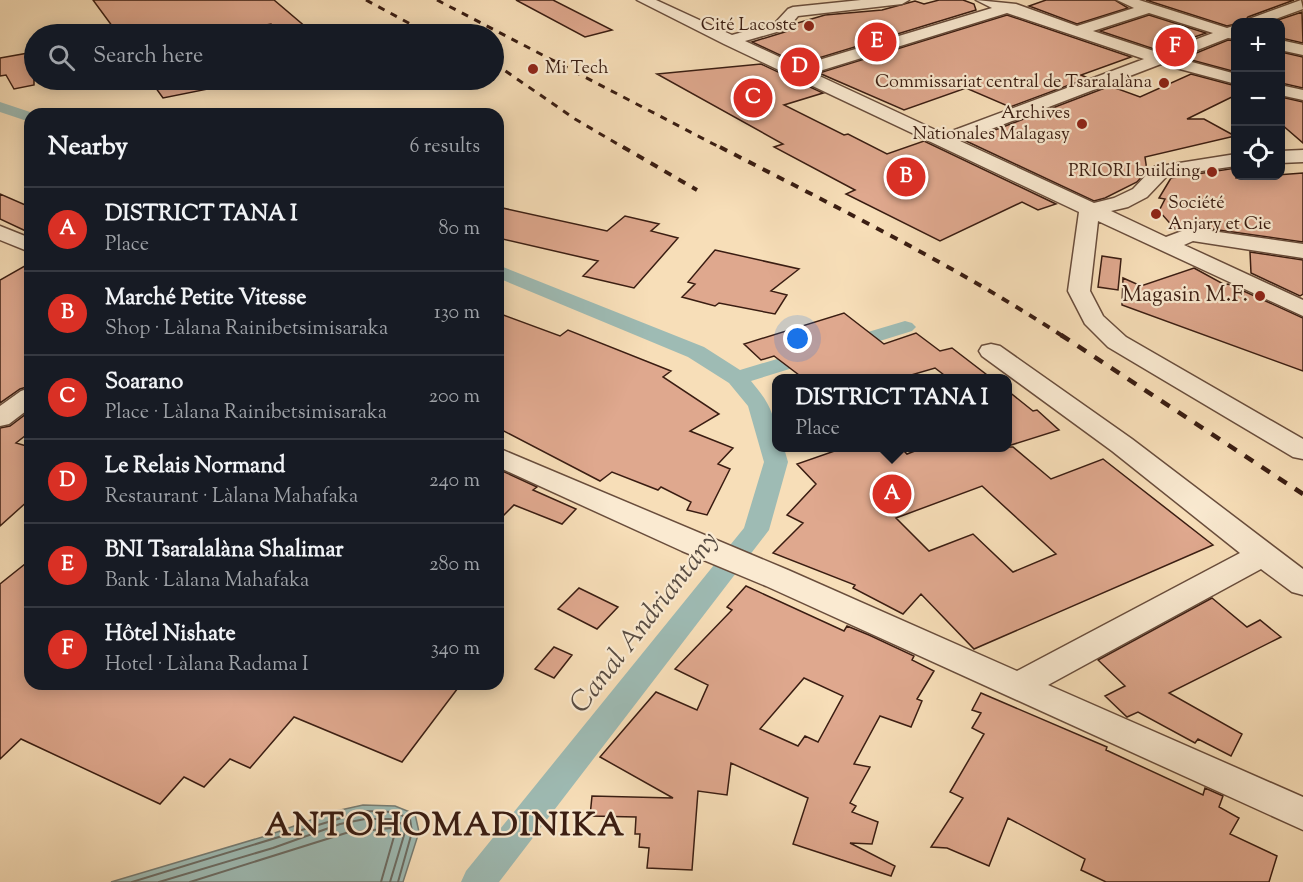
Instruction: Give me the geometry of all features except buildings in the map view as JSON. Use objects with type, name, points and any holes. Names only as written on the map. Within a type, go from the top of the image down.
[{"type":"street","points":[[644,0],[1303,309]]},
{"type":"street","points":[[730,40],[781,26],[793,12],[902,0]]},
{"type":"street","points":[[983,0],[1074,32],[1231,78]]},
{"type":"street","points":[[797,72],[1034,0]]},
{"type":"street","points":[[1124,0],[1231,32]]},
{"type":"street","points":[[1265,18],[1303,4]]},
{"type":"street","points":[[1074,32],[1149,8]]},
{"type":"street","points":[[945,141],[1231,34]]},
{"type":"street","points":[[1285,46],[1303,50]]},
{"type":"street","points":[[1285,91],[1303,95]]},
{"type":"street","points":[[1285,157],[1303,156]]},
{"type":"street","points":[[1090,210],[1121,203],[1140,193],[1161,171],[1231,161]]},
{"type":"street","points":[[1140,193],[1147,219],[1168,244]]},
{"type":"street","points":[[1090,210],[1079,291],[1093,319],[1117,342],[1303,451]]},
{"type":"street","points":[[0,232],[24,243]]},
{"type":"street","points":[[1168,244],[1190,234],[1303,251]]},
{"type":"street","points":[[991,351],[1122,444],[1262,555],[1303,584]]},
{"type":"street","points":[[0,418],[24,400]]},
{"type":"street","points":[[504,460],[693,544],[777,578],[1303,813]]},
{"type":"street","points":[[1018,686],[1262,555]]},
{"type":"water","points":[[363,805],[395,806],[415,814],[419,832],[403,882],[111,882],[269,835],[336,811]]},
{"type":"waterway","name":"Canal Andriantany","points":[[0,107],[24,115]]},
{"type":"waterway","name":"Canal Andriantany","points":[[504,273],[696,352],[737,378]]},
{"type":"waterway","name":"Canal Andriantany","points":[[737,378],[905,327]]},
{"type":"waterway","name":"Canal Andriantany","points":[[737,378],[759,405],[772,449]]},
{"type":"waterway","name":"Canal Andriantany","points":[[478,882],[756,530],[776,462],[773,452]]},
{"type":"railway","points":[[366,0],[410,24]]},
{"type":"railway","points":[[437,0],[483,24]]},
{"type":"railway","points":[[504,35],[723,149]]},
{"type":"railway","points":[[504,70],[575,119],[626,149]]},
{"type":"railway","points":[[623,147],[697,190]]},
{"type":"railway","points":[[720,147],[937,261],[1064,337]]},
{"type":"railway","points":[[1061,335],[1303,494]]},
{"type":"place","name":"Cité Lacoste","points":[[809,26]]},
{"type":"place","name":"BNI Tsaralalàna Shalimar","points":[[877,42]]},
{"type":"place","name":"Hôtel Nishate","points":[[1175,47]]},
{"type":"place","name":"Le Relais Normand","points":[[800,67]]},
{"type":"place","name":"Mi Tech","points":[[533,69]]},
{"type":"place","name":"Commissariat central de Tsaralalàna","points":[[1164,83]]},
{"type":"place","name":"Soarano","points":[[753,98]]},
{"type":"place","name":"Archives Nationales Malagasy","points":[[1082,124]]},
{"type":"place","name":"PRIORI building","points":[[1212,172]]},
{"type":"place","name":"Marché Petite Vitesse","points":[[906,177]]},
{"type":"place","name":"Société Anjary et Cie","points":[[1156,214]]},
{"type":"place","name":"Magasin M.F.","points":[[1260,296]]},
{"type":"place","name":"DISTRICT TANA I","points":[[892,494]]},
{"type":"district","name":"ANTOHOMADINIKA","points":[[445,827]]}]
